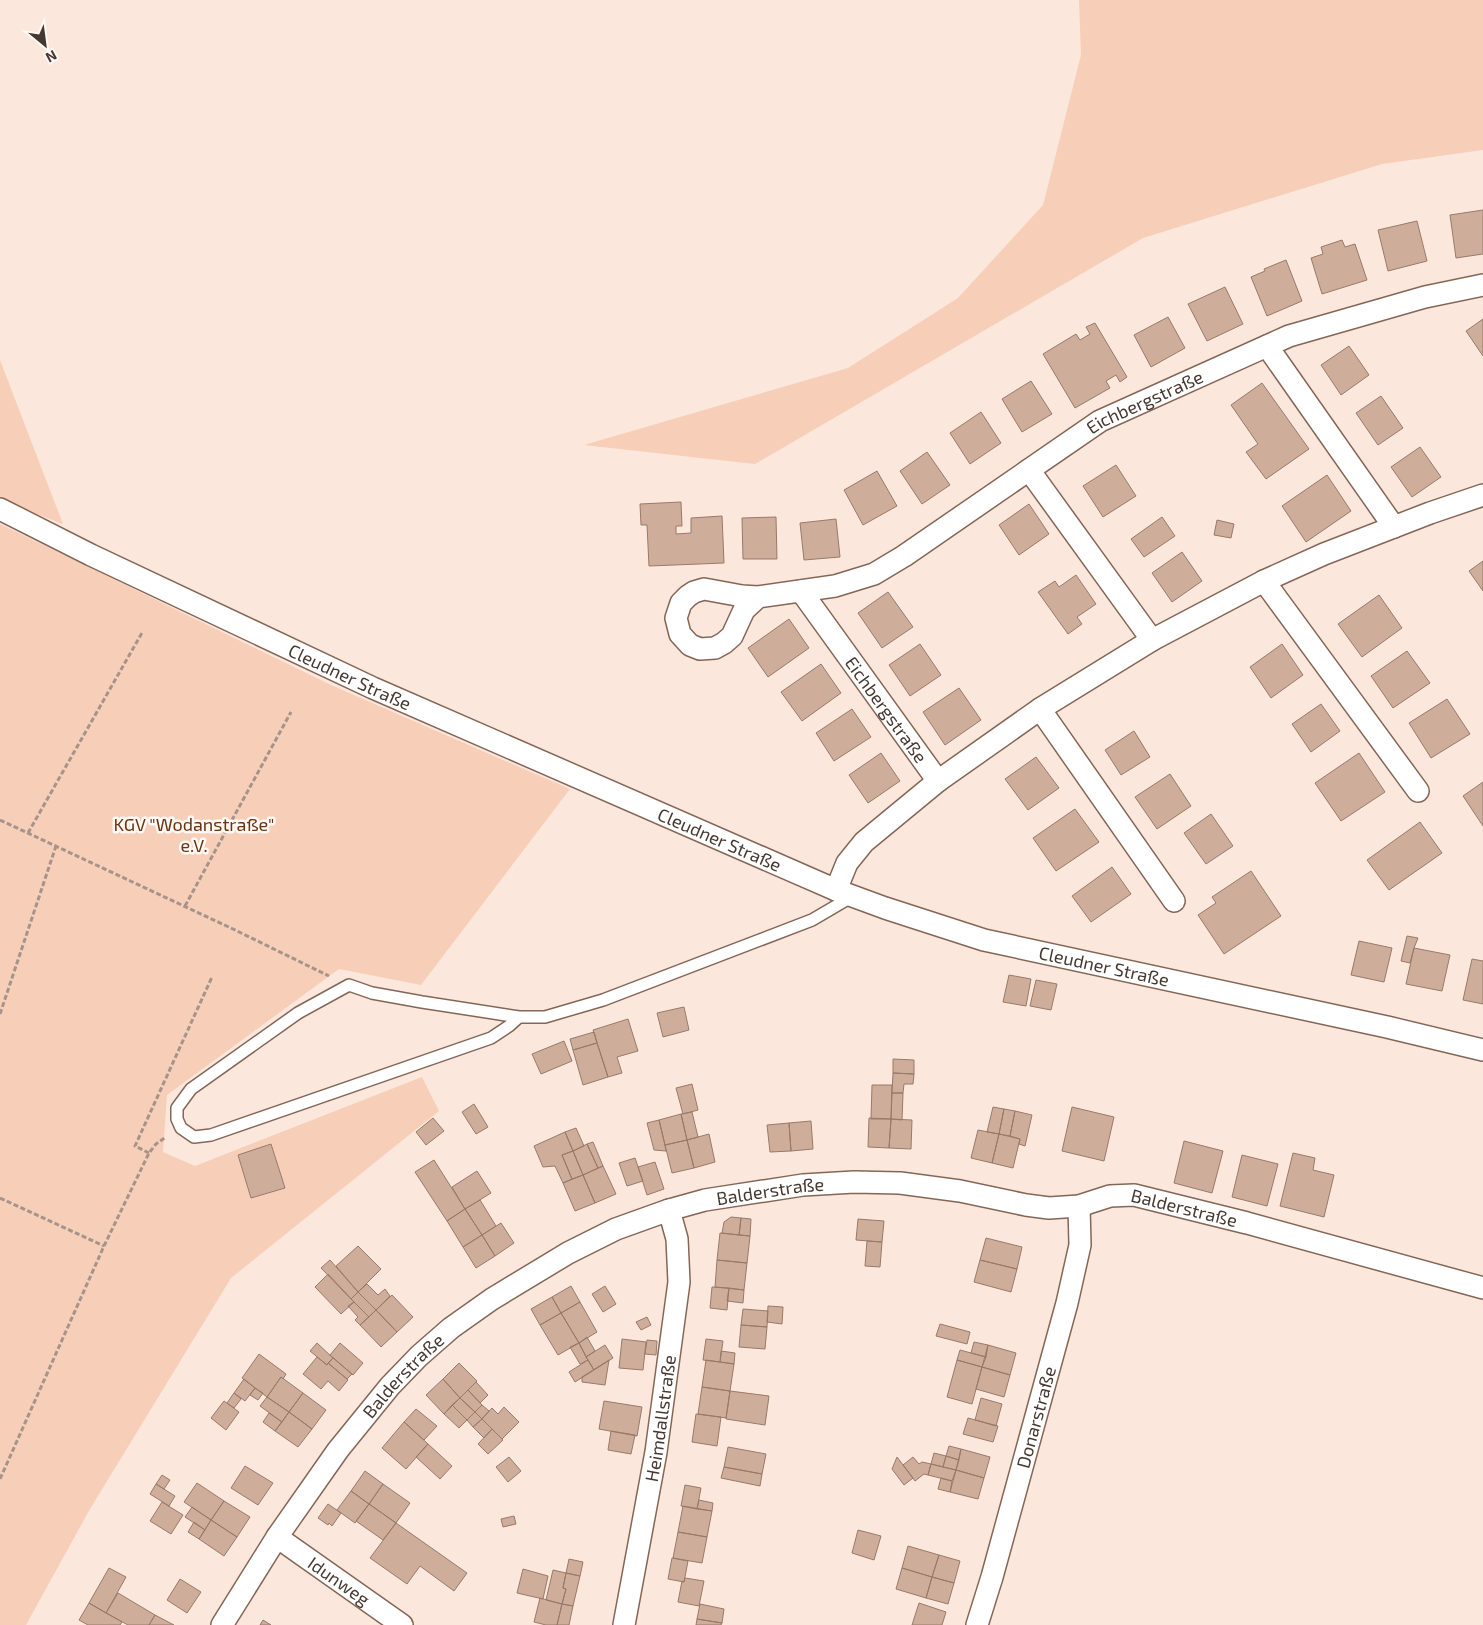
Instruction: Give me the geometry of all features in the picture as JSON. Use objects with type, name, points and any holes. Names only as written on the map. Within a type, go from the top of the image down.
[{"type":"street","name":"Eichbergstraße","points":[[758,596],[835,586],[874,574],[904,556],[1100,422],[1289,336],[1424,297],[1483,285]]},
{"type":"street","points":[[1267,346],[1394,526]]},
{"type":"street","points":[[1029,470],[1152,640]]},
{"type":"street","name":"Eichbergstraße","points":[[845,893],[847,863],[864,842],[938,781],[1040,709],[1152,640],[1264,582],[1324,554],[1394,526],[1483,495]]},
{"type":"street","name":"Cleudner Straße","points":[[0,509],[91,555],[374,688],[845,893],[885,908],[984,940],[1387,1027],[1483,1050]]},
{"type":"street","points":[[1264,582],[1418,791]]},
{"type":"street","name":"Eichbergstraße","points":[[800,591],[938,781]]},
{"type":"street","points":[[1040,709],[1174,901]]},
{"type":"street","name":"Balderstraße","points":[[222,1625],[277,1537],[338,1450],[390,1386],[451,1328],[492,1299],[568,1252],[616,1229],[669,1210],[705,1200],[804,1185],[854,1182],[900,1183],[960,1191],[1049,1208],[1079,1206],[1110,1196],[1134,1195],[1247,1223],[1483,1288]]},
{"type":"street","name":"Donarstraße","points":[[977,1625],[992,1577],[1067,1303],[1080,1245],[1079,1206]]},
{"type":"street","name":"Heimdallstraße","points":[[624,1625],[656,1452],[680,1282],[677,1239],[669,1210]]},
{"type":"street","name":"Idunweg","points":[[277,1537],[402,1625]]},
{"type":"lane","points":[[519,1017],[491,1038],[211,1135],[194,1137],[181,1128],[177,1119],[177,1108],[191,1089],[298,1013],[348,985],[372,993],[519,1017],[545,1017],[603,1000],[812,920],[845,893]]},
{"type":"path","points":[[28,833],[143,631]]},
{"type":"path","points":[[185,906],[291,712]]},
{"type":"path","points":[[0,820],[185,906],[348,985]]},
{"type":"path","points":[[0,1014],[56,846]]},
{"type":"path","points":[[149,1153],[135,1146],[212,977]]},
{"type":"path","points":[[0,1479],[104,1246],[149,1153],[156,1144],[181,1128]]},
{"type":"path","points":[[0,1198],[104,1246]]},
{"type":"green space","points":[[1079,0],[1483,0],[1483,150],[1382,164],[1143,238],[755,464],[584,445],[848,368],[958,298],[1043,205],[1081,55]]},
{"type":"green space","points":[[0,360],[63,524],[0,500]]},
{"type":"green space","name":"KGV \"Wodanstraße\" e.V.","points":[[0,524],[331,685],[570,789],[421,985],[339,969],[167,1095],[163,1152],[195,1166],[422,1077],[439,1111],[231,1278],[90,1509],[26,1625],[0,1625]]},
{"type":"building","points":[[1483,210],[1483,254],[1456,258],[1450,215]]},
{"type":"building","points":[[1417,221],[1427,261],[1388,271],[1378,230]]},
{"type":"building","points":[[1342,240],[1345,247],[1355,244],[1367,280],[1322,294],[1311,258],[1323,254],[1321,247]]},
{"type":"building","points":[[1286,260],[1302,301],[1267,316],[1251,277],[1265,271],[1264,269]]},
{"type":"building","points":[[1225,287],[1243,324],[1207,341],[1188,304]]},
{"type":"building","points":[[1168,317],[1185,348],[1151,367],[1134,335]]},
{"type":"building","points":[[1483,319],[1483,356],[1466,331]]},
{"type":"building","points":[[1095,323],[1127,377],[1120,382],[1116,375],[1106,381],[1110,388],[1075,408],[1043,354],[1076,334],[1080,340],[1090,334],[1086,327]]},
{"type":"building","points":[[1349,346],[1369,375],[1341,395],[1321,365]]},
{"type":"building","points":[[1031,381],[1052,414],[1022,432],[1002,399]]},
{"type":"building","points":[[1262,383],[1309,449],[1266,479],[1246,452],[1258,444],[1231,405]]},
{"type":"building","points":[[1381,396],[1403,428],[1378,445],[1356,413]]},
{"type":"building","points":[[981,412],[1001,443],[970,464],[950,433]]},
{"type":"building","points":[[1420,447],[1441,477],[1412,497],[1391,467]]},
{"type":"building","points":[[927,452],[950,485],[922,504],[900,471]]},
{"type":"building","points":[[1116,465],[1136,496],[1103,517],[1083,486]]},
{"type":"building","points":[[877,471],[897,506],[863,525],[844,490]]},
{"type":"building","points":[[1327,475],[1351,511],[1306,542],[1282,506]]},
{"type":"building","points":[[681,502],[682,526],[676,526],[676,534],[691,533],[691,518],[722,516],[724,563],[649,566],[647,525],[641,525],[640,504]]},
{"type":"building","points":[[1029,504],[1049,534],[1019,555],[999,525]]},
{"type":"building","points":[[776,517],[777,559],[743,559],[742,518]]},
{"type":"building","points":[[1162,517],[1175,536],[1144,557],[1131,539]]},
{"type":"building","points":[[836,519],[840,557],[804,560],[800,523]]},
{"type":"building","points":[[1217,520],[1234,524],[1231,538],[1214,535]]},
{"type":"building","points":[[1182,552],[1202,581],[1172,602],[1152,573]]},
{"type":"building","points":[[1483,561],[1483,591],[1469,571]]},
{"type":"building","points":[[1076,575],[1096,604],[1077,617],[1082,624],[1068,634],[1038,592],[1055,581],[1059,587]]},
{"type":"building","points":[[888,592],[913,627],[882,648],[858,613]]},
{"type":"building","points":[[1379,595],[1402,628],[1362,657],[1338,624]]},
{"type":"building","points":[[789,619],[809,648],[768,677],[748,648]]},
{"type":"building","points":[[920,644],[941,675],[910,696],[889,665]]},
{"type":"building","points":[[1282,644],[1303,675],[1271,698],[1250,667]]},
{"type":"building","points":[[1407,651],[1430,683],[1393,708],[1371,676]]},
{"type":"building","points":[[821,664],[841,693],[802,721],[781,692]]},
{"type":"building","points":[[959,688],[981,720],[945,745],[923,712]]},
{"type":"building","points":[[1447,699],[1470,734],[1431,758],[1409,723]]},
{"type":"building","points":[[1321,704],[1340,731],[1311,752],[1292,724]]},
{"type":"building","points":[[852,709],[871,737],[834,761],[816,733]]},
{"type":"building","points":[[1134,731],[1150,757],[1121,775],[1105,750]]},
{"type":"building","points":[[881,753],[900,781],[868,803],[849,775]]},
{"type":"building","points":[[1359,753],[1385,792],[1341,821],[1315,783]]},
{"type":"building","points":[[1036,757],[1059,788],[1028,810],[1005,779]]},
{"type":"building","points":[[1170,774],[1191,806],[1157,829],[1135,797]]},
{"type":"building","points":[[1483,782],[1483,826],[1463,796]]},
{"type":"building","points":[[1075,809],[1099,842],[1056,871],[1033,838]]},
{"type":"building","points":[[1211,814],[1233,846],[1206,864],[1184,833]]},
{"type":"building","points":[[1420,822],[1442,853],[1389,890],[1367,860]]},
{"type":"building","points":[[1112,867],[1131,894],[1091,922],[1072,896]]},
{"type":"building","points":[[1251,871],[1281,916],[1224,954],[1198,915],[1216,903],[1212,897]]},
{"type":"building","points":[[1407,936],[1418,938],[1410,963],[1401,961]]},
{"type":"building","points":[[1359,941],[1392,948],[1384,982],[1351,975]]},
{"type":"building","points":[[1414,948],[1450,955],[1442,991],[1406,984]]},
{"type":"building","points":[[1472,959],[1483,961],[1483,1004],[1463,1000]]},
{"type":"building","points":[[1009,975],[1031,979],[1026,1006],[1003,1002]]},
{"type":"building","points":[[1036,980],[1057,984],[1051,1010],[1030,1006]]},
{"type":"building","points":[[684,1007],[689,1030],[663,1037],[657,1013]]},
{"type":"building","points":[[628,1019],[638,1051],[617,1057],[622,1073],[608,1077],[593,1030]]},
{"type":"building","points":[[594,1032],[597,1043],[573,1050],[570,1039]]},
{"type":"building","points":[[564,1041],[572,1061],[541,1074],[532,1054]]},
{"type":"building","points":[[597,1043],[608,1077],[583,1085],[573,1050]]},
{"type":"building","points":[[893,1059],[914,1060],[914,1074],[893,1073]]},
{"type":"building","points":[[893,1073],[914,1074],[913,1084],[904,1084],[903,1093],[892,1093]]},
{"type":"building","points":[[692,1084],[698,1110],[683,1114],[676,1088]]},
{"type":"building","points":[[872,1085],[892,1085],[891,1119],[871,1119]]},
{"type":"building","points":[[892,1093],[903,1093],[902,1120],[891,1119]]},
{"type":"building","points":[[474,1104],[488,1127],[476,1134],[462,1112]]},
{"type":"building","points":[[993,1107],[1004,1109],[999,1134],[987,1132]]},
{"type":"building","points":[[1072,1107],[1114,1117],[1104,1161],[1062,1151]]},
{"type":"building","points":[[1004,1109],[1015,1111],[1010,1136],[999,1134]]},
{"type":"building","points":[[1015,1111],[1032,1115],[1025,1146],[1019,1144],[1020,1139],[1010,1136]]},
{"type":"building","points":[[692,1112],[698,1137],[687,1140],[681,1114]]},
{"type":"building","points":[[681,1114],[687,1140],[665,1145],[659,1120]]},
{"type":"building","points":[[433,1118],[444,1131],[426,1145],[416,1132]]},
{"type":"building","points":[[869,1118],[891,1119],[889,1148],[868,1147]]},
{"type":"building","points":[[891,1119],[912,1120],[911,1149],[889,1148]]},
{"type":"building","points":[[659,1120],[666,1151],[654,1150],[647,1123]]},
{"type":"building","points":[[811,1121],[813,1149],[791,1151],[789,1123]]},
{"type":"building","points":[[789,1123],[791,1151],[770,1152],[767,1125]]},
{"type":"building","points":[[576,1128],[584,1146],[573,1151],[565,1132]]},
{"type":"building","points":[[978,1130],[999,1134],[992,1163],[971,1158]]},
{"type":"building","points":[[565,1132],[573,1151],[562,1155],[572,1179],[563,1183],[555,1166],[543,1167],[534,1146]]},
{"type":"building","points":[[709,1134],[715,1162],[694,1168],[687,1140]]},
{"type":"building","points":[[999,1134],[1020,1139],[1013,1168],[992,1163]]},
{"type":"building","points":[[687,1140],[694,1168],[672,1173],[665,1145]]},
{"type":"building","points":[[1184,1141],[1223,1151],[1212,1193],[1174,1183]]},
{"type":"building","points":[[593,1142],[603,1166],[598,1168],[587,1144]]},
{"type":"building","points":[[271,1144],[285,1188],[251,1198],[238,1155]]},
{"type":"building","points":[[587,1144],[598,1168],[583,1175],[573,1151]]},
{"type":"building","points":[[573,1151],[583,1175],[572,1179],[562,1155]]},
{"type":"building","points":[[1293,1153],[1315,1158],[1313,1170],[1334,1175],[1324,1217],[1280,1206]]},
{"type":"building","points":[[1242,1155],[1278,1164],[1267,1206],[1232,1197]]},
{"type":"building","points":[[635,1158],[643,1181],[627,1186],[619,1163]]},
{"type":"building","points":[[434,1160],[465,1209],[447,1221],[415,1172]]},
{"type":"building","points":[[655,1162],[664,1189],[647,1195],[638,1167]]},
{"type":"building","points":[[603,1166],[616,1194],[595,1203],[583,1175]]},
{"type":"building","points":[[477,1171],[491,1193],[465,1209],[452,1187]]},
{"type":"building","points":[[583,1175],[595,1203],[575,1211],[563,1183]]},
{"type":"building","points":[[480,1200],[496,1226],[482,1235],[465,1209]]},
{"type":"building","points":[[465,1209],[482,1235],[463,1247],[447,1221]]},
{"type":"building","points":[[731,1217],[741,1218],[739,1235],[722,1233],[724,1222]]},
{"type":"building","points":[[741,1218],[751,1219],[750,1236],[739,1235]]},
{"type":"building","points":[[858,1219],[884,1221],[882,1242],[856,1240]]},
{"type":"building","points":[[501,1223],[514,1243],[495,1256],[482,1235]]},
{"type":"building","points":[[720,1233],[750,1236],[747,1263],[717,1260]]},
{"type":"building","points":[[482,1235],[495,1256],[476,1268],[463,1247]]},
{"type":"building","points":[[986,1238],[1022,1247],[1017,1269],[980,1260]]},
{"type":"building","points":[[867,1241],[882,1242],[880,1267],[865,1266]]},
{"type":"building","points":[[358,1246],[381,1269],[358,1292],[336,1266]]},
{"type":"building","points":[[330,1260],[358,1292],[351,1299],[321,1268]]},
{"type":"building","points":[[717,1260],[747,1263],[744,1290],[715,1287]]},
{"type":"building","points":[[980,1260],[1017,1269],[1011,1292],[974,1282]]},
{"type":"building","points":[[328,1274],[354,1302],[341,1314],[315,1287]]},
{"type":"building","points":[[367,1284],[378,1295],[385,1289],[390,1296],[376,1310],[358,1292]]},
{"type":"building","points":[[571,1286],[580,1302],[561,1313],[552,1297]]},
{"type":"building","points":[[605,1286],[616,1304],[603,1312],[592,1294]]},
{"type":"building","points":[[712,1287],[729,1288],[727,1310],[710,1308]]},
{"type":"building","points":[[729,1288],[744,1290],[743,1303],[727,1301]]},
{"type":"building","points":[[358,1292],[376,1310],[369,1317],[351,1299]]},
{"type":"building","points":[[392,1295],[413,1317],[397,1332],[376,1310]]},
{"type":"building","points":[[552,1297],[561,1313],[540,1325],[531,1309]]},
{"type":"building","points":[[354,1302],[369,1317],[360,1325],[355,1320],[358,1317],[348,1306]]},
{"type":"building","points":[[580,1302],[597,1332],[579,1343],[561,1313]]},
{"type":"building","points":[[768,1306],[783,1307],[782,1324],[767,1322]]},
{"type":"building","points":[[743,1309],[768,1311],[767,1327],[741,1325]]},
{"type":"building","points":[[376,1310],[397,1332],[381,1347],[360,1325]]},
{"type":"building","points":[[561,1313],[579,1343],[558,1355],[540,1325]]},
{"type":"building","points":[[647,1317],[651,1325],[641,1330],[636,1322]]},
{"type":"building","points":[[940,1324],[970,1332],[967,1344],[936,1336]]},
{"type":"building","points":[[741,1325],[767,1327],[765,1349],[739,1347]]},
{"type":"building","points":[[587,1337],[595,1351],[586,1357],[579,1343]]},
{"type":"building","points":[[622,1339],[646,1342],[643,1370],[619,1368]]},
{"type":"building","points":[[706,1339],[723,1341],[720,1362],[703,1360]]},
{"type":"building","points":[[647,1340],[657,1341],[656,1355],[645,1354]]},
{"type":"building","points":[[974,1342],[988,1345],[986,1357],[971,1353]]},
{"type":"building","points":[[317,1343],[333,1358],[327,1365],[310,1351]]},
{"type":"building","points":[[340,1343],[363,1363],[353,1375],[330,1355]]},
{"type":"building","points":[[579,1343],[588,1360],[580,1364],[570,1347]]},
{"type":"building","points":[[605,1345],[613,1358],[594,1370],[586,1357]]},
{"type":"building","points":[[988,1345],[1016,1353],[1010,1375],[982,1367]]},
{"type":"building","points":[[960,1350],[986,1357],[982,1367],[957,1360]]},
{"type":"building","points":[[721,1351],[735,1353],[734,1364],[720,1362]]},
{"type":"building","points":[[259,1354],[286,1374],[283,1379],[281,1377],[267,1397],[242,1378]]},
{"type":"building","points":[[317,1357],[327,1365],[328,1363],[348,1380],[339,1391],[328,1381],[321,1389],[303,1374]]},
{"type":"building","points":[[333,1358],[352,1374],[347,1379],[328,1363]]},
{"type":"building","points":[[588,1360],[594,1370],[575,1382],[569,1372]]},
{"type":"building","points":[[609,1360],[605,1385],[582,1382],[582,1377]]},
{"type":"building","points":[[706,1360],[734,1364],[730,1391],[702,1387]]},
{"type":"building","points":[[957,1360],[982,1367],[972,1404],[947,1397]]},
{"type":"building","points":[[459,1363],[477,1381],[460,1398],[443,1379]]},
{"type":"building","points":[[982,1367],[1010,1375],[1004,1397],[976,1389]]},
{"type":"building","points":[[281,1377],[303,1393],[289,1412],[267,1397]]},
{"type":"building","points":[[244,1379],[255,1388],[245,1401],[234,1393]]},
{"type":"building","points":[[443,1379],[460,1398],[444,1414],[426,1395]]},
{"type":"building","points":[[476,1382],[488,1395],[480,1403],[468,1390]]},
{"type":"building","points":[[702,1387],[730,1391],[726,1418],[698,1414]]},
{"type":"building","points":[[255,1388],[263,1393],[258,1400],[250,1395]]},
{"type":"building","points":[[468,1390],[482,1405],[475,1412],[460,1398]]},
{"type":"building","points":[[730,1391],[769,1396],[765,1425],[726,1419]]},
{"type":"building","points":[[234,1393],[241,1399],[234,1408],[227,1403]]},
{"type":"building","points":[[303,1393],[326,1410],[312,1429],[289,1412]]},
{"type":"building","points":[[267,1397],[289,1412],[282,1422],[260,1406]]},
{"type":"building","points":[[460,1398],[475,1412],[467,1420],[452,1405]]},
{"type":"building","points":[[981,1398],[1002,1404],[996,1426],[975,1420]]},
{"type":"building","points":[[224,1401],[239,1412],[226,1430],[211,1418]]},
{"type":"building","points":[[604,1401],[642,1407],[637,1436],[599,1429]]},
{"type":"building","points":[[452,1405],[467,1420],[459,1428],[444,1414]]},
{"type":"building","points":[[482,1405],[489,1411],[482,1419],[475,1412]]},
{"type":"building","points":[[504,1407],[519,1422],[502,1439],[482,1419],[492,1408],[498,1414]]},
{"type":"building","points":[[416,1409],[437,1426],[424,1440],[404,1422]]},
{"type":"building","points":[[289,1412],[312,1429],[298,1447],[275,1431]]},
{"type":"building","points":[[475,1412],[482,1419],[473,1427],[467,1420]]},
{"type":"building","points":[[269,1413],[282,1422],[275,1431],[263,1422]]},
{"type":"building","points":[[696,1414],[721,1417],[717,1446],[692,1442]]},
{"type":"building","points":[[968,1418],[998,1426],[993,1442],[963,1434]]},
{"type":"building","points":[[482,1419],[492,1429],[484,1438],[473,1427]]},
{"type":"building","points":[[404,1422],[428,1444],[406,1469],[382,1448]]},
{"type":"building","points":[[492,1429],[503,1440],[488,1454],[478,1444]]},
{"type":"building","points":[[611,1431],[635,1435],[631,1454],[608,1450]]},
{"type":"building","points":[[428,1444],[452,1466],[440,1479],[416,1457]]},
{"type":"building","points":[[949,1446],[961,1449],[959,1460],[946,1456]]},
{"type":"building","points":[[728,1447],[766,1454],[762,1474],[724,1467]]},
{"type":"building","points":[[961,1449],[990,1457],[984,1478],[956,1470]]},
{"type":"building","points":[[934,1453],[946,1456],[943,1467],[931,1464]]},
{"type":"building","points":[[946,1456],[959,1460],[956,1470],[943,1467]]},
{"type":"building","points":[[509,1457],[521,1471],[508,1482],[496,1467]]},
{"type":"building","points":[[897,1457],[913,1478],[904,1485],[892,1469]]},
{"type":"building","points":[[913,1457],[919,1464],[922,1462],[931,1464],[928,1475],[924,1474],[915,1481],[903,1465]]},
{"type":"building","points":[[931,1464],[956,1470],[952,1481],[928,1475]]},
{"type":"building","points":[[245,1466],[273,1483],[258,1505],[231,1488]]},
{"type":"building","points":[[724,1467],[762,1474],[760,1486],[721,1478]]},
{"type":"building","points":[[956,1470],[984,1478],[978,1499],[950,1492]]},
{"type":"building","points":[[365,1471],[383,1484],[369,1504],[351,1491]]},
{"type":"building","points":[[162,1475],[170,1480],[164,1489],[156,1484]]},
{"type":"building","points":[[941,1478],[952,1481],[950,1492],[938,1489]]},
{"type":"building","points":[[197,1483],[224,1501],[211,1520],[184,1502]]},
{"type":"building","points":[[156,1484],[175,1496],[169,1506],[150,1494]]},
{"type":"building","points":[[383,1484],[410,1503],[396,1523],[369,1504]]},
{"type":"building","points":[[685,1485],[701,1488],[697,1509],[681,1506]]},
{"type":"building","points":[[351,1491],[369,1504],[355,1523],[337,1510]]},
{"type":"building","points":[[699,1500],[713,1503],[712,1511],[697,1509]]},
{"type":"building","points":[[224,1501],[250,1517],[237,1537],[211,1520]]},
{"type":"building","points":[[162,1502],[183,1515],[171,1534],[150,1521]]},
{"type":"building","points":[[328,1504],[341,1513],[332,1526],[318,1518]]},
{"type":"building","points":[[369,1504],[396,1523],[383,1540],[356,1521]]},
{"type":"building","points":[[683,1506],[712,1511],[707,1537],[678,1532]]},
{"type":"building","points":[[192,1507],[211,1520],[205,1530],[185,1517]]},
{"type":"building","points":[[514,1516],[516,1524],[503,1527],[501,1519]]},
{"type":"building","points":[[211,1520],[237,1537],[224,1556],[199,1539]]},
{"type":"building","points":[[194,1522],[205,1530],[199,1539],[188,1532]]},
{"type":"building","points":[[396,1523],[467,1573],[454,1591],[420,1566],[407,1584],[370,1558]]},
{"type":"building","points":[[858,1530],[881,1536],[874,1560],[852,1553]]},
{"type":"building","points":[[678,1532],[707,1537],[702,1563],[673,1558]]},
{"type":"building","points":[[908,1546],[939,1555],[932,1577],[902,1568]]},
{"type":"building","points":[[939,1555],[960,1561],[954,1583],[932,1577]]},
{"type":"building","points":[[672,1558],[688,1561],[684,1582],[668,1579]]},
{"type":"building","points":[[569,1559],[583,1562],[580,1576],[566,1573]]},
{"type":"building","points":[[109,1568],[126,1577],[106,1613],[89,1603]]},
{"type":"building","points":[[902,1568],[932,1577],[926,1598],[896,1589]]},
{"type":"building","points":[[523,1569],[548,1576],[543,1599],[517,1593]]},
{"type":"building","points":[[553,1570],[566,1573],[563,1588],[566,1589],[562,1604],[546,1600]]},
{"type":"building","points":[[566,1573],[580,1576],[573,1606],[562,1604],[566,1589],[563,1588]]},
{"type":"building","points":[[932,1577],[954,1583],[948,1604],[926,1598]]},
{"type":"building","points":[[685,1578],[704,1581],[699,1606],[678,1602],[682,1581],[684,1582]]},
{"type":"building","points":[[180,1579],[201,1592],[187,1613],[167,1600]]},
{"type":"building","points":[[118,1593],[155,1615],[149,1625],[128,1625],[106,1613]]},
{"type":"building","points":[[540,1598],[562,1604],[557,1625],[534,1622]]},
{"type":"building","points":[[89,1603],[122,1622],[120,1625],[88,1625],[79,1620]]},
{"type":"building","points":[[919,1603],[946,1612],[942,1625],[912,1625]]},
{"type":"building","points":[[562,1604],[573,1606],[569,1625],[557,1625]]},
{"type":"building","points":[[700,1604],[724,1609],[722,1623],[697,1619]]},
{"type":"building","points":[[155,1615],[174,1625],[149,1625]]},
{"type":"building","points":[[697,1619],[722,1623],[721,1625],[696,1625]]},
{"type":"building","points":[[263,1620],[271,1625],[260,1625]]}]
